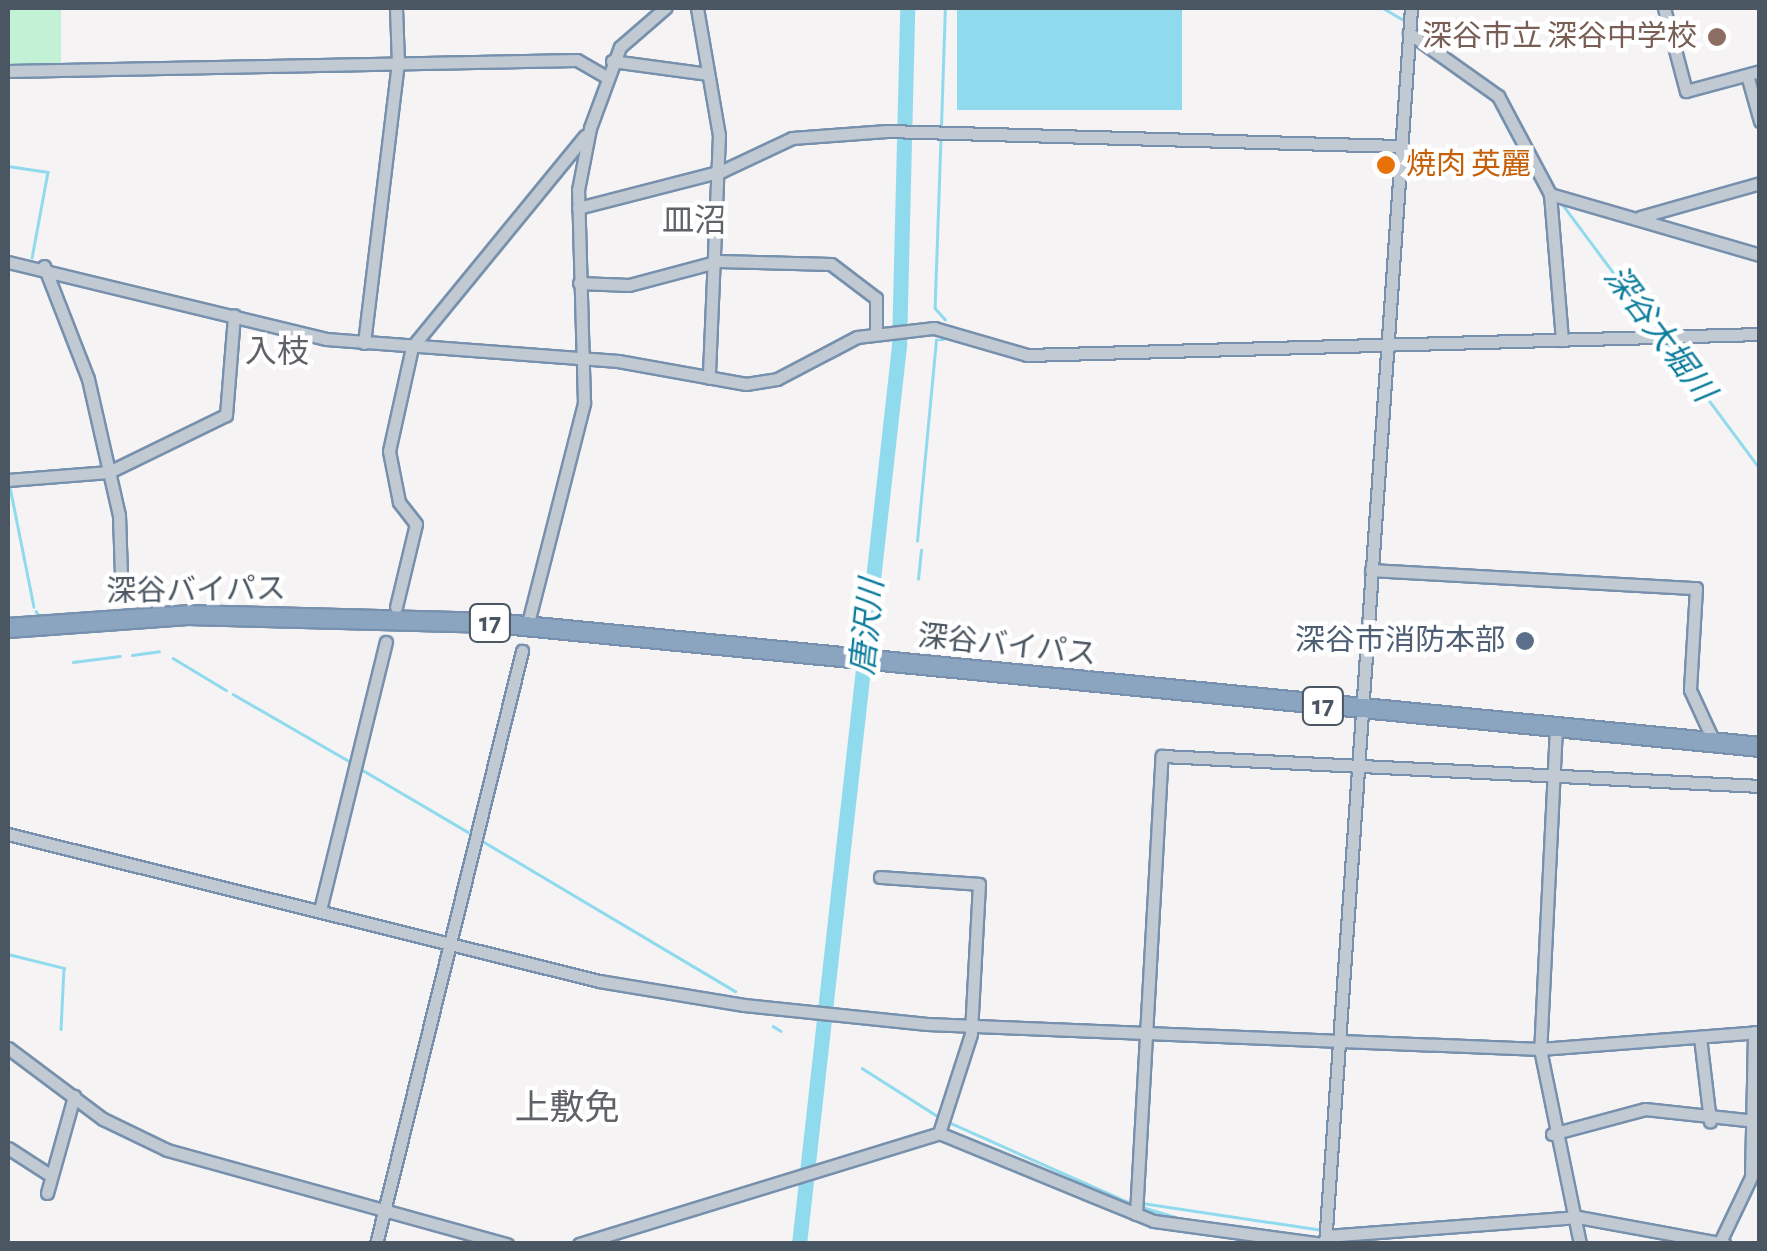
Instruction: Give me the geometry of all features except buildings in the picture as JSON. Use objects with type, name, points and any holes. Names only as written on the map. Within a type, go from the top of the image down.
[{"type":"highway","name":"深谷バイパス","points":[[8,628],[188,615],[342,617],[845,656],[1760,747]]},
{"type":"street","points":[[364,343],[398,64],[396,8]]},
{"type":"street","points":[[530,619],[584,403],[578,208],[590,128],[612,61],[632,32],[665,8]]},
{"type":"street","points":[[697,8],[717,172],[709,378]]},
{"type":"street","points":[[1325,1241],[1345,1040],[1358,768],[1389,344],[1397,146],[1410,8]]},
{"type":"street","points":[[1664,8],[1686,91],[1754,73],[1760,121]]},
{"type":"street","points":[[1409,33],[1498,96],[1550,194],[1562,340]]},
{"type":"street","points":[[8,71],[577,60],[605,76]]},
{"type":"street","points":[[612,61],[708,74]]},
{"type":"street","points":[[396,608],[416,524],[400,502],[389,451],[412,347],[590,128]]},
{"type":"street","points":[[578,208],[717,172],[792,138],[887,131],[1397,146]]},
{"type":"street","points":[[1640,217],[1760,183]]},
{"type":"street","points":[[1550,194],[1640,217],[1760,255]]},
{"type":"street","points":[[8,262],[44,266],[364,343],[585,361],[768,382],[878,333],[919,330],[951,331],[1005,355],[1760,334]]},
{"type":"street","points":[[580,283],[629,285],[711,262],[837,266],[876,298],[878,333]]},
{"type":"street","points":[[44,266],[88,379],[110,472],[121,574]]},
{"type":"street","points":[[8,480],[110,472],[226,415],[234,314]]},
{"type":"street","points":[[1371,570],[1696,588],[1690,690],[1714,742]]},
{"type":"street","points":[[320,910],[386,642]]},
{"type":"street","points":[[376,1244],[379,1212],[522,651]]},
{"type":"street","points":[[1556,727],[1540,1049],[1552,1134],[1578,1218],[1580,1244]]},
{"type":"street","points":[[1136,1214],[1162,756],[1760,786]]},
{"type":"street","points":[[8,834],[646,990],[853,1016],[972,1025],[1146,1027],[1540,1049],[1757,1032],[1750,1177],[1722,1243],[1578,1218],[1325,1241],[1136,1214],[939,1133],[828,1170],[788,1176],[579,1244]]},
{"type":"street","points":[[880,877],[979,884],[972,1025],[939,1133]]},
{"type":"street","points":[[1700,1037],[1710,1121]]},
{"type":"street","points":[[8,1048],[74,1096],[167,1150],[379,1212],[507,1244]]},
{"type":"street","points":[[46,1194],[74,1096]]},
{"type":"street","points":[[1552,1134],[1645,1109],[1710,1121],[1754,1121]]},
{"type":"street","points":[[8,1148],[50,1175]]},
{"type":"green space","points":[[8,8],[61,8],[61,68],[8,68]]},
{"type":"water","points":[[957,8],[1182,8],[1182,110],[957,110]]},
{"type":"waterway","name":"唐沢川","points":[[799,1244],[899,346],[907,8]]},
{"type":"waterway","points":[[941,126],[945,8]]},
{"type":"waterway","name":"深谷大堀川","points":[[1383,8],[1404,20]]},
{"type":"waterway","name":"深谷大堀川","points":[[1415,28],[1500,90],[1554,188]]},
{"type":"waterway","points":[[941,139],[935,308],[945,319]]},
{"type":"waterway","points":[[8,166],[48,172],[32,258]]},
{"type":"waterway","name":"深谷大堀川","points":[[1560,201],[1657,331]]},
{"type":"waterway","points":[[917,541],[936,340],[944,340]]},
{"type":"waterway","name":"深谷大堀川","points":[[1665,341],[1760,469]]},
{"type":"waterway","points":[[8,365],[8,402]]},
{"type":"waterway","points":[[8,438],[8,474]]},
{"type":"waterway","points":[[9,482],[34,607]]},
{"type":"waterway","points":[[918,579],[921,550]]},
{"type":"waterway","points":[[117,577],[118,600]]},
{"type":"waterway","points":[[36,611],[39,616]]},
{"type":"waterway","points":[[132,655],[159,651]]},
{"type":"waterway","points":[[73,662],[120,656]]},
{"type":"waterway","points":[[173,658],[226,690]]},
{"type":"waterway","points":[[233,694],[351,762]]},
{"type":"waterway","points":[[361,769],[468,832]]},
{"type":"waterway","points":[[479,839],[735,991]]},
{"type":"waterway","points":[[8,954],[64,968],[61,1029]]},
{"type":"waterway","points":[[773,1026],[781,1031]]},
{"type":"waterway","points":[[862,1068],[939,1117]]},
{"type":"waterway","points":[[946,1121],[1130,1203]]},
{"type":"waterway","points":[[1142,1203],[1322,1230]]},
{"type":"waterway","points":[[1142,1207],[1182,1219]]},
{"type":"waterway","points":[[1274,1232],[1320,1238]]},
{"type":"place","name":"深谷市立 深谷中学校","points":[[1717,37]]},
{"type":"place","name":"焼肉 英麗","points":[[1386,165]]},
{"type":"place","name":"深谷市消防本部","points":[[1525,641]]},
{"type":"district","name":"皿沼","points":[[694,221]]},
{"type":"district","name":"入枝","points":[[277,352]]},
{"type":"district","name":"上敷免","points":[[567,1109]]}]
